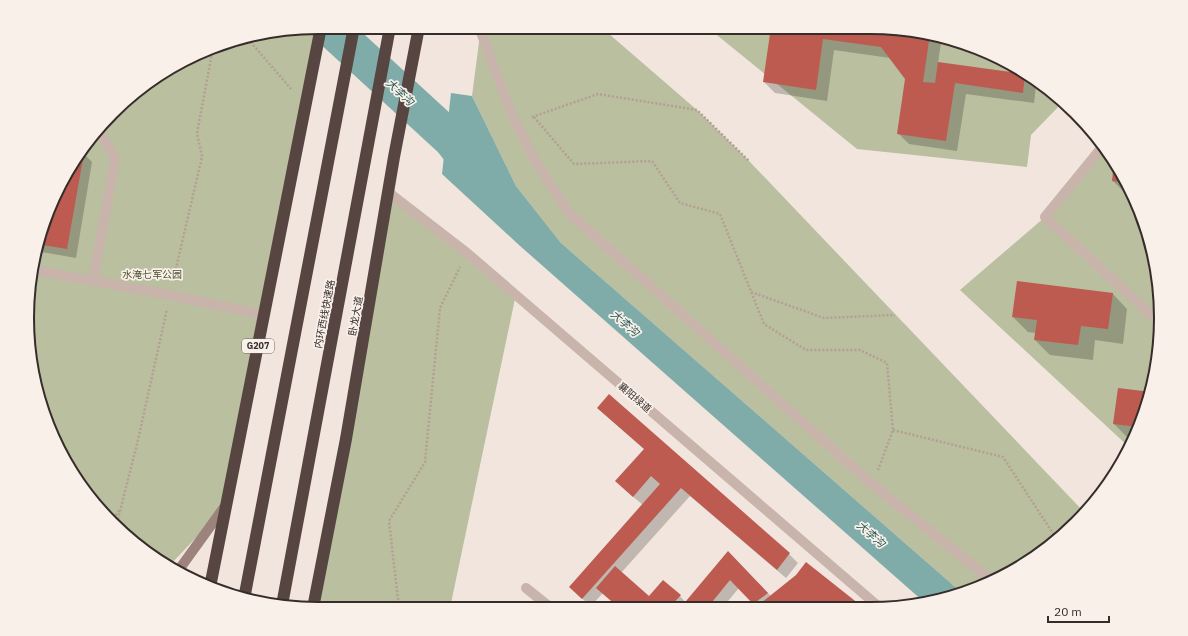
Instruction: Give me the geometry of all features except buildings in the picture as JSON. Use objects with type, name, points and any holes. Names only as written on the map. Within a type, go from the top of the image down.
[{"type":"highway","name":"G207","points":[[211,581],[320,34]]},
{"type":"highway","points":[[245,592],[353,34]]},
{"type":"highway","name":"内环西线快速路","points":[[283,600],[389,34]]},
{"type":"highway","name":"卧龙大道","points":[[314,602],[346,439],[394,157],[417,34]]},
{"type":"street","points":[[481,34],[512,115],[533,157],[569,213],[872,484],[987,577]]},
{"type":"street","points":[[94,281],[115,159],[101,134]]},
{"type":"street","points":[[1099,151],[1045,217],[1154,317]]},
{"type":"street","name":"襄阳绿道","points":[[388,192],[467,253],[873,602]]},
{"type":"street","points":[[38,271],[170,295],[264,315]]},
{"type":"street","points":[[181,567],[227,505]]},
{"type":"street","points":[[526,588],[544,602]]},
{"type":"path","points":[[251,42],[306,106]]},
{"type":"path","points":[[512,115],[534,117],[598,94],[697,110],[749,161]]},
{"type":"path","points":[[534,117],[574,164],[652,161],[680,203],[720,214],[764,324],[806,350],[860,350],[886,363],[894,430],[872,484]]},
{"type":"path","points":[[398,602],[388,521],[425,462],[440,308],[467,253]]},
{"type":"path","points":[[751,292],[824,318],[895,315]]},
{"type":"path","points":[[894,430],[1003,457],[1054,535]]},
{"type":"path","points":[[115,517],[121,508]]},
{"type":"green space","name":"水淹七军公园","points":[[317,34],[227,505],[173,562],[131,532],[104,505],[93,491],[82,476],[63,444],[49,409],[39,373],[36,355],[34,318],[36,281],[39,263],[49,227],[63,192],[72,176],[104,131],[131,104],[176,72],[192,63],[227,49],[263,39],[281,36]]},
{"type":"green space","points":[[480,34],[609,34],[697,110],[749,161],[1081,509],[1057,532],[1028,554],[996,573],[957,588],[561,243],[516,186],[472,96]]},
{"type":"green space","points":[[716,34],[870,34],[907,36],[925,39],[961,49],[996,63],[1028,82],[1059,106],[1031,135],[1027,167],[857,149]]},
{"type":"green space","points":[[1099,151],[1116,176],[1132,209],[1144,244],[1152,281],[1154,318],[1152,355],[1149,373],[1139,409],[1125,444],[960,290],[1045,217]]},
{"type":"green space","points":[[388,192],[516,294],[451,602],[318,602]]},
{"type":"water","points":[[451,93],[472,96],[516,186],[561,243],[957,588],[919,598],[519,245],[442,174]]},
{"type":"waterway","name":"大李沟","points":[[337,34],[452,140],[478,173]]}]
